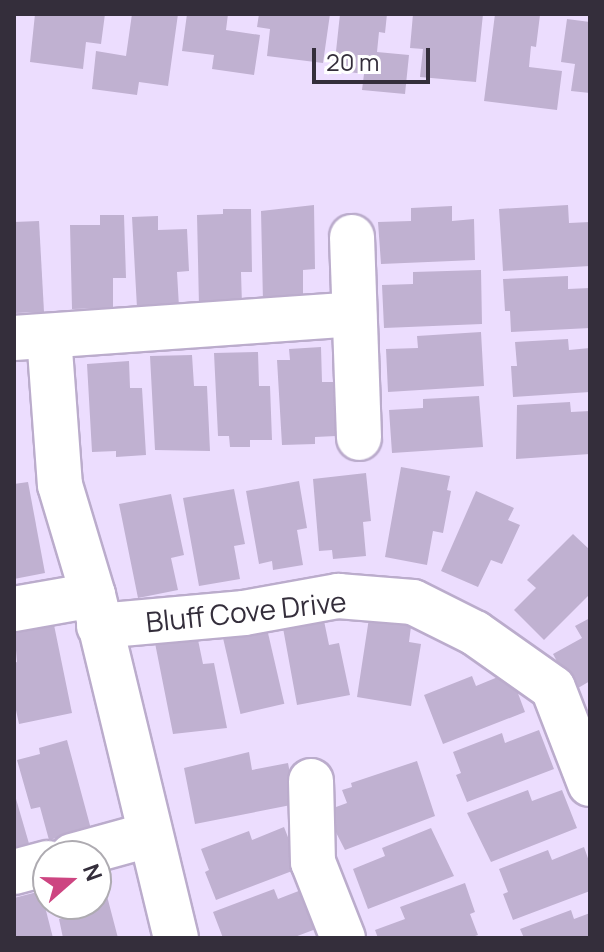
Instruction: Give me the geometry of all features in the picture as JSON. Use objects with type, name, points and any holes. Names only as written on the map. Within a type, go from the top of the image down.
[{"type":"street","points":[[352,237],[359,438]]},
{"type":"street","points":[[176,938],[148,835],[96,611],[60,485],[31,337],[354,314]]},
{"type":"street","name":"Bluff Cove Drive","points":[[14,609],[244,613],[338,596],[413,602],[475,633],[553,688],[590,784]]},
{"type":"street","points":[[311,781],[313,862],[343,938]]},
{"type":"street","points":[[112,845],[148,835]]},
{"type":"building","points":[[35,14],[105,14],[101,44],[86,42],[83,69],[30,62]]},
{"type":"building","points":[[132,14],[178,14],[168,86],[139,82],[137,95],[92,89],[96,51],[126,56]]},
{"type":"building","points":[[187,14],[228,14],[226,30],[260,35],[254,75],[212,69],[214,55],[182,51]]},
{"type":"building","points":[[259,14],[330,14],[323,63],[267,56],[270,29],[257,27]]},
{"type":"building","points":[[340,14],[387,14],[385,33],[379,32],[377,52],[409,55],[405,94],[362,90],[364,74],[334,70]]},
{"type":"building","points":[[413,14],[483,14],[476,82],[420,77],[423,49],[410,48]]},
{"type":"building","points":[[495,14],[540,15],[536,47],[531,46],[529,67],[562,71],[557,110],[484,101]]},
{"type":"building","points":[[567,19],[590,22],[590,93],[571,91],[575,64],[561,62]]},
{"type":"building","points":[[314,205],[315,269],[303,270],[303,301],[263,302],[261,211]]},
{"type":"building","points":[[568,205],[569,223],[590,222],[590,266],[503,271],[499,209]]},
{"type":"building","points":[[452,206],[452,221],[474,219],[475,260],[381,264],[378,222],[411,221],[411,208]]},
{"type":"building","points":[[223,209],[251,209],[252,272],[241,272],[242,305],[199,306],[197,215],[223,214]]},
{"type":"building","points":[[100,215],[124,215],[126,278],[113,278],[113,308],[72,309],[70,225],[100,225]]},
{"type":"building","points":[[158,216],[158,230],[187,229],[189,271],[177,272],[179,307],[137,308],[132,217]]},
{"type":"building","points":[[39,221],[44,312],[14,313],[14,222]]},
{"type":"building","points":[[481,270],[482,324],[384,328],[382,285],[413,284],[413,272]]},
{"type":"building","points":[[568,276],[568,289],[590,288],[590,328],[511,332],[510,311],[505,311],[503,279]]},
{"type":"building","points":[[481,332],[484,386],[388,392],[386,349],[418,348],[417,336]]},
{"type":"building","points":[[568,339],[569,350],[590,348],[590,392],[513,397],[511,366],[517,366],[515,342]]},
{"type":"building","points":[[321,347],[322,382],[333,382],[336,436],[315,437],[315,444],[282,445],[277,360],[290,360],[289,349]]},
{"type":"building","points":[[258,352],[259,386],[270,386],[272,440],[250,440],[250,447],[230,447],[229,436],[218,436],[214,353]]},
{"type":"building","points":[[192,355],[194,386],[207,386],[210,451],[155,450],[150,356]]},
{"type":"building","points":[[129,361],[130,388],[142,388],[146,455],[116,457],[116,451],[92,452],[87,364]]},
{"type":"building","points":[[479,396],[483,447],[392,453],[389,410],[423,408],[423,399]]},
{"type":"building","points":[[570,402],[571,412],[590,411],[590,454],[516,459],[517,405]]},
{"type":"building","points":[[401,467],[450,476],[447,490],[451,491],[443,533],[433,531],[427,565],[385,557]]},
{"type":"building","points":[[366,473],[371,521],[363,522],[366,556],[333,559],[332,550],[319,551],[313,479]]},
{"type":"building","points":[[299,481],[307,528],[297,530],[303,565],[273,570],[272,561],[259,564],[246,491]]},
{"type":"building","points":[[28,482],[45,573],[14,579],[14,484]]},
{"type":"building","points":[[234,489],[245,544],[234,546],[240,579],[199,586],[183,498]]},
{"type":"building","points":[[476,491],[514,508],[508,520],[520,525],[502,564],[491,560],[478,587],[441,571]]},
{"type":"building","points":[[171,494],[184,555],[171,558],[178,590],[138,598],[119,504]]},
{"type":"building","points":[[573,534],[590,550],[590,594],[544,640],[514,610],[536,588],[527,580]]},
{"type":"building","points":[[371,605],[413,611],[409,642],[421,644],[411,706],[357,697]]},
{"type":"building","points":[[322,611],[329,645],[339,643],[350,695],[297,705],[283,628]]},
{"type":"building","points":[[590,618],[590,681],[573,691],[553,654],[582,638],[575,626]]},
{"type":"building","points":[[53,620],[72,713],[19,724],[14,701],[14,663],[17,662],[14,627]]},
{"type":"building","points":[[265,620],[284,704],[240,714],[221,630]]},
{"type":"building","points":[[197,635],[203,664],[214,663],[227,728],[173,734],[155,643]]},
{"type":"building","points":[[510,672],[525,712],[443,744],[424,695],[472,676],[476,686]]},
{"type":"building","points":[[539,730],[554,769],[467,802],[456,775],[461,773],[453,752],[502,733],[505,743]]},
{"type":"building","points":[[67,740],[91,829],[49,840],[40,807],[31,809],[17,760],[40,754],[39,748]]},
{"type":"building","points":[[249,752],[252,770],[288,763],[296,804],[195,824],[184,768]]},
{"type":"building","points":[[417,761],[435,816],[345,850],[325,811],[347,803],[342,790],[352,787],[351,783]]},
{"type":"building","points":[[528,790],[532,801],[562,790],[577,828],[491,862],[467,813]]},
{"type":"building","points":[[14,792],[30,847],[14,851]]},
{"type":"building","points":[[284,827],[300,868],[216,900],[205,872],[209,870],[201,849],[249,831],[252,840]]},
{"type":"building","points":[[431,828],[454,876],[368,909],[353,869],[385,856],[382,848]]},
{"type":"building","points":[[584,847],[590,864],[590,891],[513,920],[503,894],[508,892],[499,869],[548,850],[552,860]]},
{"type":"building","points":[[465,883],[475,912],[470,914],[478,935],[469,938],[378,938],[375,930],[405,919],[400,907]]},
{"type":"building","points":[[309,887],[324,926],[292,938],[223,938],[213,912],[274,889],[278,899]]},
{"type":"building","points":[[32,893],[32,920],[48,920],[53,938],[14,938],[14,898]]},
{"type":"building","points":[[571,910],[574,919],[590,913],[590,938],[524,938],[520,929]]},
{"type":"building","points":[[112,915],[118,938],[63,938],[59,920],[112,920]]}]
